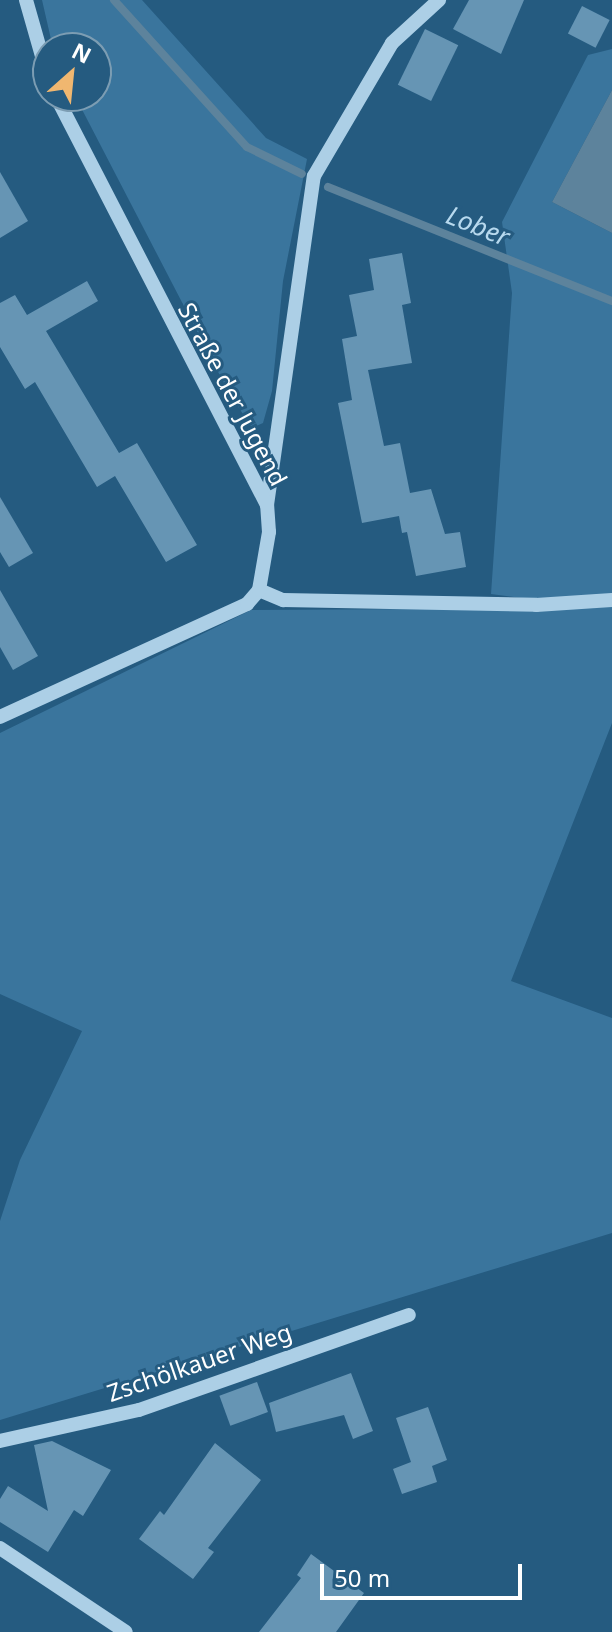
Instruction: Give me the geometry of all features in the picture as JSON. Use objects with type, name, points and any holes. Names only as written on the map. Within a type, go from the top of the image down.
[{"type":"street","points":[[26,0],[35,32]]},
{"type":"street","points":[[267,505],[314,176],[392,43],[439,0]]},
{"type":"street","name":"Straße der Jugend","points":[[64,112],[267,505],[269,532],[259,590]]},
{"type":"street","points":[[0,717],[235,611],[259,590],[283,600],[536,605],[612,600]]},
{"type":"street","name":"Zschölkauer Weg","points":[[0,1441],[139,1410],[409,1315]]},
{"type":"street","points":[[0,1548],[126,1632]]},
{"type":"shaded area","points":[[42,0],[142,0],[266,138],[307,159],[283,281],[272,391],[263,423],[252,428],[228,391],[83,112],[112,112],[112,32],[49,32]]},
{"type":"shaded area","points":[[612,49],[612,90],[552,202],[612,233],[612,723],[511,981],[612,1018],[612,1233],[0,1420],[0,1221],[20,1160],[82,1031],[0,994],[0,733],[251,610],[601,608],[491,594],[512,293],[502,222],[588,55]]},
{"type":"shaded area","points":[[612,90],[612,233],[552,202]]},
{"type":"building","points":[[469,0],[524,0],[501,54],[453,29]]},
{"type":"building","points":[[582,6],[610,20],[596,48],[568,34]]},
{"type":"building","points":[[425,29],[458,45],[431,101],[398,85]]},
{"type":"building","points":[[0,172],[28,221],[0,238]]},
{"type":"building","points":[[402,253],[411,303],[402,305],[412,363],[368,370],[384,446],[400,443],[410,493],[431,489],[445,534],[460,532],[466,567],[416,576],[407,532],[402,533],[399,516],[362,523],[338,403],[352,400],[342,339],[357,336],[349,295],[374,290],[369,259]]},
{"type":"building","points":[[87,281],[98,301],[46,331],[119,453],[137,443],[197,545],[166,562],[115,476],[97,487],[35,382],[25,389],[0,347],[0,303],[15,295],[27,315]]},
{"type":"building","points":[[0,497],[33,553],[9,567],[0,552]]},
{"type":"building","points":[[0,590],[38,656],[13,670],[0,647]]},
{"type":"building","points":[[351,1373],[373,1431],[353,1439],[344,1415],[276,1432],[269,1403]]},
{"type":"building","points":[[257,1382],[268,1412],[230,1426],[219,1396]]},
{"type":"building","points":[[428,1407],[447,1460],[432,1466],[437,1482],[402,1494],[393,1469],[411,1462],[396,1418]]},
{"type":"building","points":[[52,1441],[111,1470],[83,1516],[74,1510],[48,1552],[0,1522],[0,1499],[8,1486],[48,1511],[34,1445]]},
{"type":"building","points":[[215,1443],[261,1480],[208,1548],[214,1552],[193,1579],[139,1539],[160,1511],[164,1515]]},
{"type":"building","points":[[311,1554],[364,1593],[336,1632],[259,1632],[301,1578],[297,1575]]},
{"type":"waterway","name":"Lober","points":[[114,0],[247,147],[302,174]]},
{"type":"waterway","name":"Lober","points":[[328,187],[612,301]]}]
